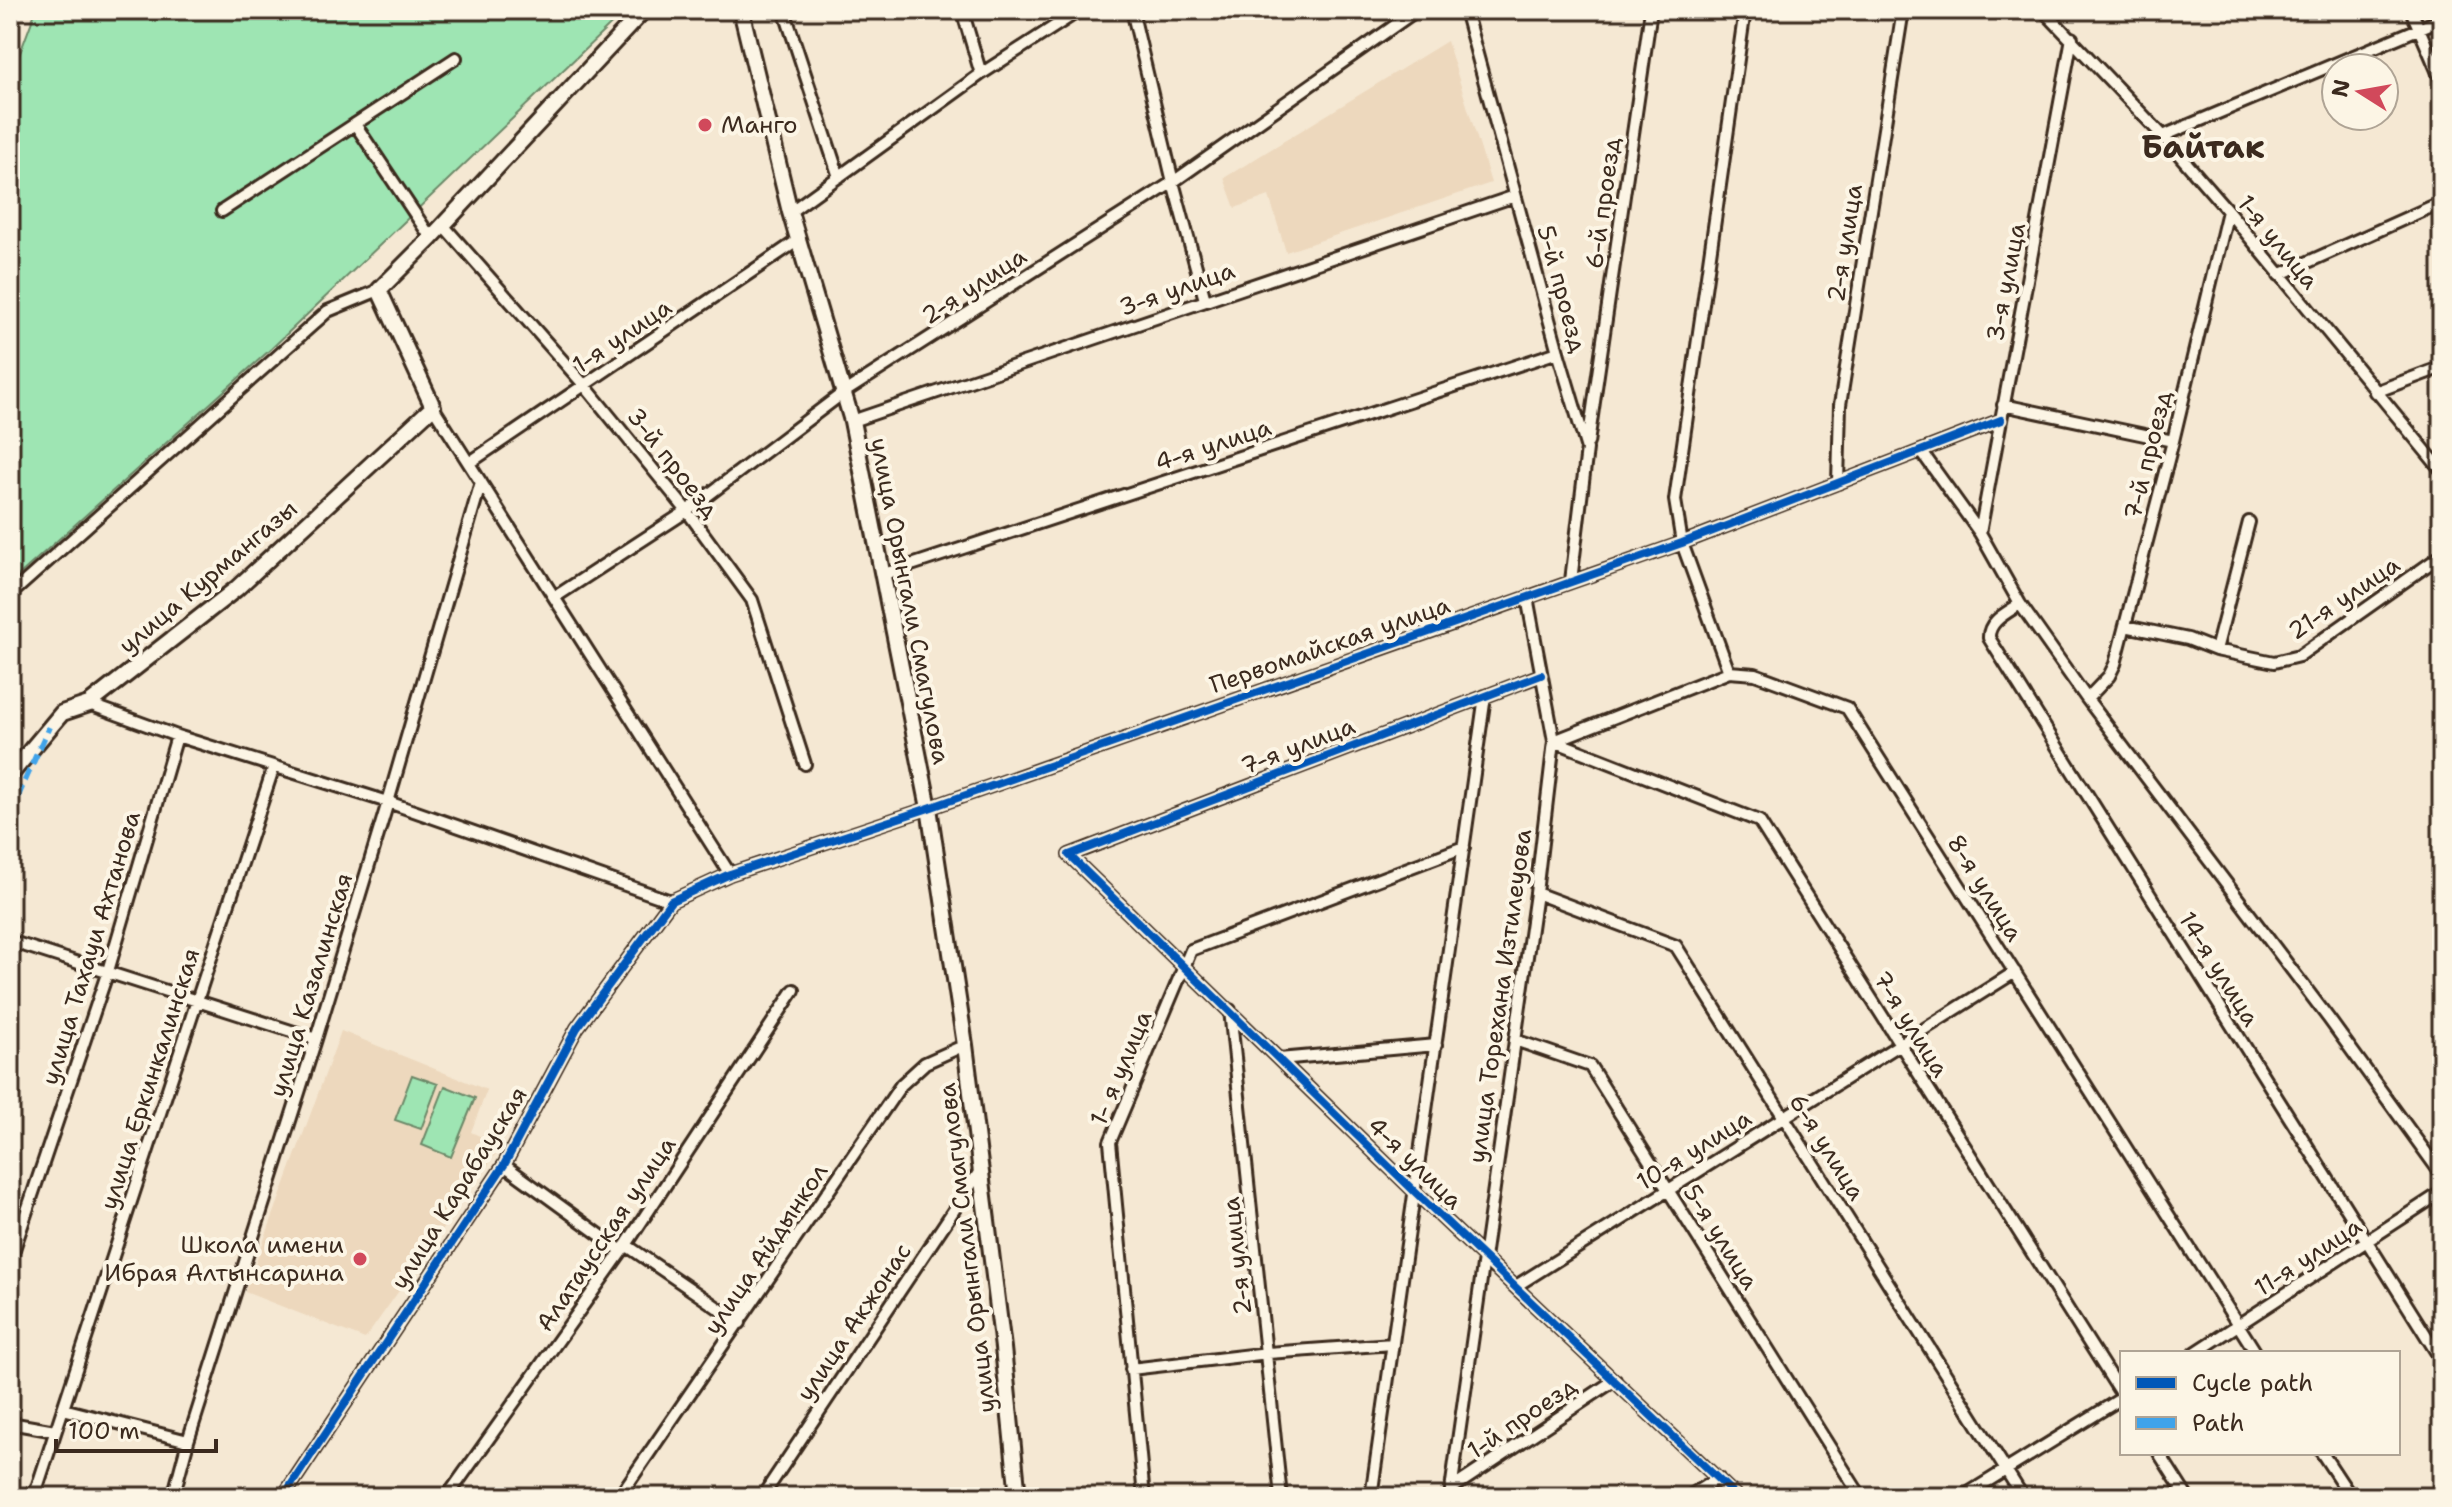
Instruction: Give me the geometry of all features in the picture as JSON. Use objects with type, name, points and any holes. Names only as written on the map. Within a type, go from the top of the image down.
[{"type":"main road","points":[[433,407],[379,290],[644,10]]},
{"type":"main road","name":"улица Орынгали Смагулова","points":[[741,10],[797,241],[852,421],[929,808],[965,1045],[1003,1348],[1018,1497]]},
{"type":"main road","name":"улица Курмангазы","points":[[10,775],[62,713],[89,704],[236,589],[433,407]]},
{"type":"street","points":[[784,10],[839,177]]},
{"type":"street","points":[[962,10],[981,74]]},
{"type":"street","points":[[790,212],[981,74],[1080,10]]},
{"type":"street","points":[[1132,10],[1205,300]]},
{"type":"street","name":"2-я улица","points":[[555,597],[687,511],[843,393],[1173,182],[1417,10]]},
{"type":"street","name":"5-й проезд","points":[[1465,10],[1587,449],[1571,581]]},
{"type":"street","name":"6-й проезд","points":[[1587,449],[1651,10]]},
{"type":"street","points":[[1554,741],[1729,672],[1682,543],[1675,500],[1745,10]]},
{"type":"street","name":"2-я улица","points":[[1838,483],[1840,405],[1903,10]]},
{"type":"street","name":"1-я улица","points":[[2043,10],[2163,136],[2228,211],[2442,471]]},
{"type":"street","points":[[2411,10],[2442,82]]},
{"type":"street","points":[[2163,136],[2442,19]]},
{"type":"street","name":"3-я улица","points":[[1980,533],[2072,38]]},
{"type":"street","points":[[222,211],[456,58]]},
{"type":"street","points":[[355,124],[431,238]]},
{"type":"street","name":"3-я улица","points":[[852,421],[1515,196]]},
{"type":"street","points":[[2279,275],[2442,202]]},
{"type":"street","name":"7-й проезд","points":[[2087,699],[2109,676],[2115,664],[2228,211]]},
{"type":"street","name":"3-й проезд","points":[[443,225],[585,386],[687,511],[752,600],[805,764]]},
{"type":"street","name":"1-я улица","points":[[469,463],[797,241]]},
{"type":"street","points":[[10,595],[328,311],[379,290]]},
{"type":"street","name":"4-я улица","points":[[881,575],[1558,352]]},
{"type":"street","points":[[2375,392],[2442,367]]},
{"type":"street","points":[[2003,405],[2173,441]]},
{"type":"street","points":[[433,407],[730,874]]},
{"type":"street","name":"Первомайская улица","points":[[671,901],[730,874],[929,808],[1682,543],[2001,420]]},
{"type":"street","points":[[1921,451],[1980,533],[2020,604],[2087,699],[2329,1019],[2442,1175]]},
{"type":"street","name":"улица Казалинская","points":[[173,1497],[388,802],[481,482]]},
{"type":"street","points":[[2216,650],[2249,522]]},
{"type":"street","name":"21-я улица","points":[[2125,626],[2274,662],[2299,656],[2442,555]]},
{"type":"street","name":"улица Торехана Изтилеуова","points":[[1450,1493],[1536,893],[1554,741],[1527,597]]},
{"type":"street","name":"14-я улица","points":[[2020,604],[1993,624],[1989,638],[2442,1361]]},
{"type":"street","name":"8-я улица","points":[[1729,672],[1755,674],[1847,708],[2255,1351]]},
{"type":"street","name":"7-я улица","points":[[1069,855],[1541,675]]},
{"type":"street","points":[[1371,1497],[1485,696]]},
{"type":"street","points":[[89,704],[177,736],[388,802],[671,901]]},
{"type":"street","name":"улица Тахауи Ахтанова","points":[[10,1261],[108,971],[177,736]]},
{"type":"street","name":"7-я улица","points":[[1554,741],[1759,821],[2120,1393]]},
{"type":"street","name":"улица Еркинкалинская","points":[[34,1497],[274,766]]},
{"type":"street","name":"1- я улица","points":[[1144,1497],[1110,1142],[1191,950],[1464,847]]},
{"type":"street","name":"4-я улица","points":[[1069,855],[1415,1192],[1737,1497]]},
{"type":"street","name":"6-я улица","points":[[1536,893],[1676,946],[2023,1497]]},
{"type":"street","name":"улица Карабауская","points":[[283,1497],[504,1165],[577,1028],[671,901]]},
{"type":"street","points":[[10,941],[316,1039]]},
{"type":"street","name":"10-я улица","points":[[1516,1286],[2015,972]]},
{"type":"street","name":"Алатаусская улица","points":[[447,1497],[624,1248],[794,990]]},
{"type":"street","name":"2-я улица","points":[[1230,1010],[1281,1497]]},
{"type":"street","name":"5-я улица","points":[[1515,1040],[1590,1066],[1861,1497]]},
{"type":"street","name":"улица Айдынкол","points":[[619,1497],[901,1085],[925,1063],[965,1045]]},
{"type":"street","points":[[1279,1059],[1436,1045]]},
{"type":"street","points":[[504,1165],[740,1323]]},
{"type":"street","name":"улица Акжонас","points":[[762,1497],[980,1171]]},
{"type":"street","name":"11-я улица","points":[[2198,1351],[2442,1192]]},
{"type":"street","points":[[1131,1369],[1268,1353],[1393,1344]]},
{"type":"street","name":"1-й проезд","points":[[1450,1493],[1615,1380]]},
{"type":"street","points":[[1962,1497],[2120,1397]]},
{"type":"street","points":[[63,1409],[188,1441]]},
{"type":"street","points":[[10,1423],[55,1431]]},
{"type":"street","points":[[2160,1455],[2187,1497]]},
{"type":"street","points":[[2323,1455],[2351,1497]]},
{"type":"street","points":[[1688,1497],[1718,1478]]},
{"type":"shaded area","points":[[1447,41],[1491,183],[1286,252],[1269,196],[1235,208],[1224,178]]},
{"type":"shaded area","points":[[341,1031],[487,1090],[471,1132],[501,1146],[365,1339],[245,1292]]},
{"type":"green space","points":[[36,10],[626,10],[271,349],[10,583],[10,80]]},
{"type":"green space","points":[[412,1075],[438,1084],[421,1129],[395,1120]]},
{"type":"green space","points":[[445,1086],[475,1098],[451,1157],[422,1145]]},
{"type":"marked path","points":[[10,814],[49,727]]},
{"type":"cycle path","points":[[283,1497],[504,1165],[577,1028],[671,901],[730,874],[929,808],[1682,543],[2001,420]]},
{"type":"cycle path","points":[[1541,675],[1069,855],[1415,1192],[1737,1497]]},
{"type":"place","name":"Манго","points":[[705,125]]},
{"type":"place","name":"Школа имени Ибрая Алтынсарина","points":[[360,1259]]},
{"type":"district","name":"Байтак","points":[[2203,147]]}]
